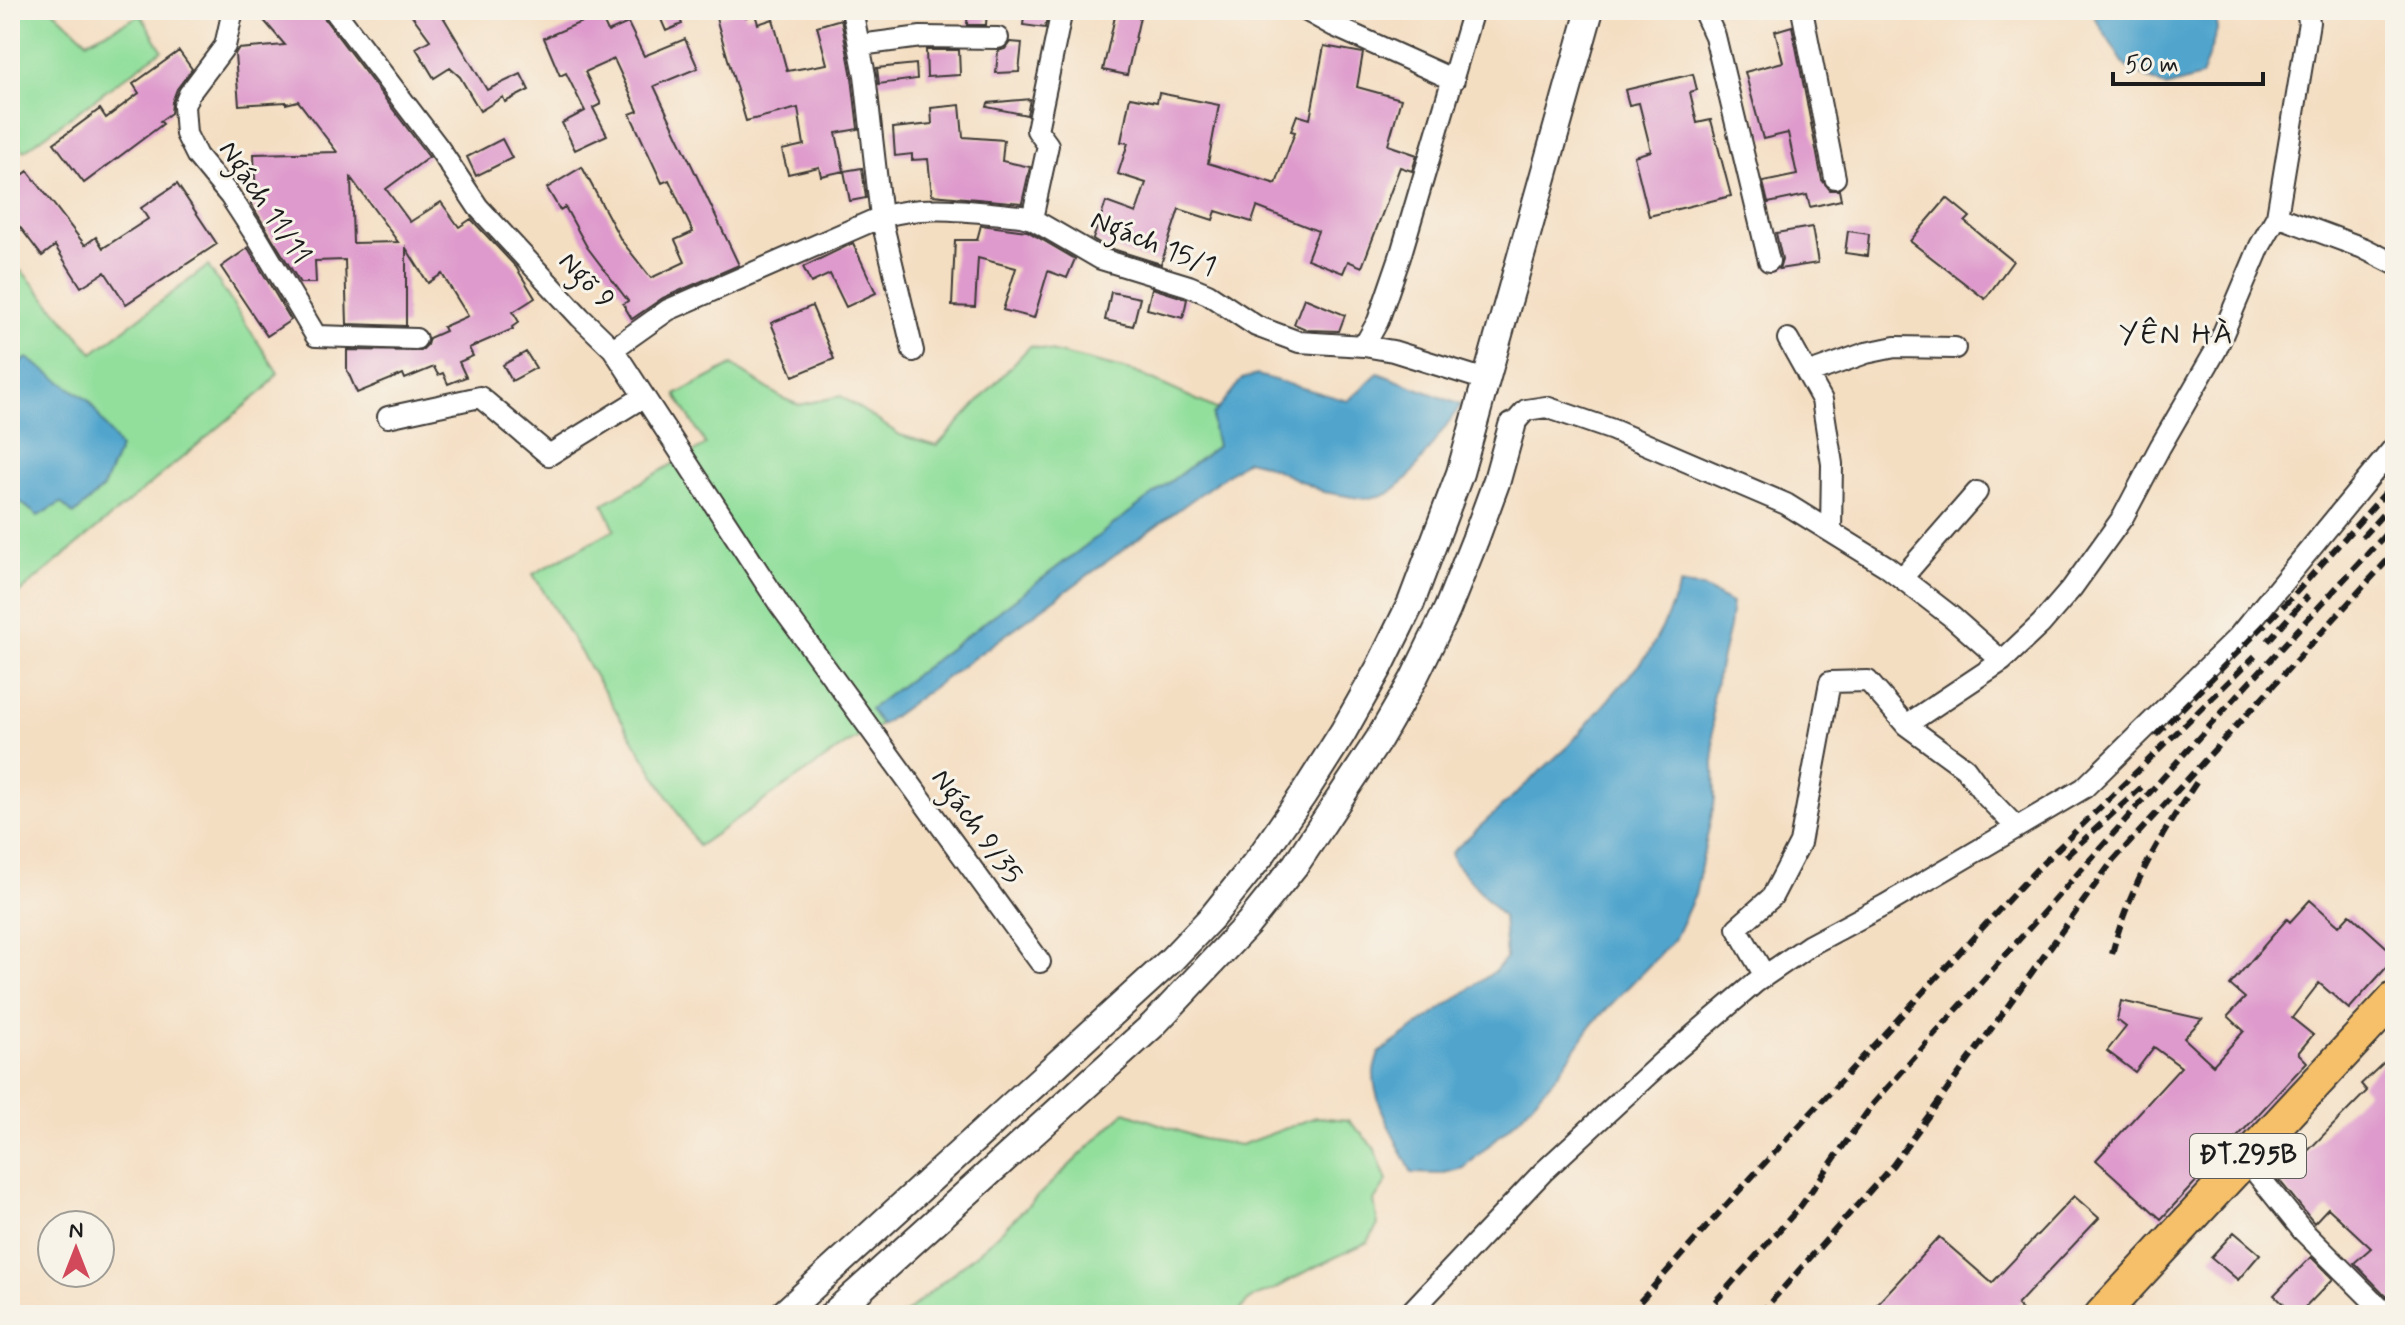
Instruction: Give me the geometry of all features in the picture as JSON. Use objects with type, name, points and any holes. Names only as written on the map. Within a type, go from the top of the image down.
[{"type":"main road","name":"ĐT.295B","points":[[2101,1315],[2395,999]]},
{"type":"street","name":"Ngách 11/11","points":[[233,10],[225,46],[189,94],[184,106],[186,134],[197,156],[230,196],[316,336],[416,339]]},
{"type":"street","name":"Ngõ 9","points":[[334,10],[438,147],[478,207],[613,349],[780,605]]},
{"type":"street","points":[[852,10],[860,45],[881,217],[913,351]]},
{"type":"street","points":[[1032,219],[1048,145],[1037,130],[1062,10]]},
{"type":"street","points":[[1305,10],[1454,80]]},
{"type":"street","points":[[1364,346],[1378,321],[1400,257],[1473,10]]},
{"type":"street","points":[[782,1315],[1170,961],[1212,917],[1260,857],[1343,732],[1411,603],[1460,473],[1590,10]]},
{"type":"street","points":[[1703,10],[1715,36],[1769,261]]},
{"type":"street","points":[[1802,10],[1835,178]]},
{"type":"street","points":[[1906,725],[2002,661],[2041,624],[2072,588],[2123,517],[2216,350],[2260,246],[2277,216],[2309,22],[2307,10]]},
{"type":"street","points":[[860,45],[921,37],[998,38]]},
{"type":"street","name":"Ngách 15/1","points":[[613,349],[668,310],[881,217],[903,210],[934,209],[1032,219],[1101,259],[1189,286],[1208,294],[1256,326],[1299,342],[1393,351],[1486,380]]},
{"type":"street","points":[[2277,216],[2363,248],[2395,264]]},
{"type":"street","points":[[1788,339],[1822,400],[1832,464],[1831,531]]},
{"type":"street","points":[[1807,374],[1866,353],[1895,347],[1955,348]]},
{"type":"street","points":[[388,417],[480,397],[549,455],[643,397]]},
{"type":"street","points":[[832,1315],[1153,1025],[1238,936],[1296,864],[1339,802],[1410,685],[1447,610],[1475,540],[1497,480],[1512,426],[1526,410],[1546,407],[1613,430],[1786,504],[1902,578],[2002,661]]},
{"type":"street","points":[[1408,1315],[1543,1172],[1662,1062],[1765,976],[1810,945],[1885,905],[2084,788],[2237,638],[2395,446]]},
{"type":"street","points":[[1902,578],[1977,492]]},
{"type":"street","name":"Ngách 9/35","points":[[780,605],[1040,962]]},
{"type":"street","points":[[1379,668],[1410,685]]},
{"type":"street","points":[[1765,976],[1737,928],[1772,897],[1800,843],[1830,682],[1868,681],[1906,725],[1965,768],[1985,795],[2016,827]]},
{"type":"street","points":[[2245,1159],[2302,1230],[2383,1313]]},
{"type":"green space","points":[[10,10],[53,10],[87,41],[141,15],[162,50],[24,151],[10,136]]},
{"type":"green space","points":[[208,266],[278,373],[265,389],[14,597],[10,591],[10,280],[22,271],[93,353]]},
{"type":"green space","points":[[1030,346],[1135,372],[1278,437],[881,725],[848,743],[698,846],[533,574],[615,529],[603,504],[706,445],[676,395],[732,365],[782,398],[799,405],[841,396],[900,435],[937,446]]},
{"type":"green space","points":[[1125,1112],[1202,1139],[1241,1145],[1316,1117],[1348,1120],[1374,1147],[1387,1181],[1374,1201],[1378,1225],[1368,1242],[1251,1298],[1235,1315],[903,1315],[987,1245]]},
{"type":"water","points":[[2122,10],[2215,10],[2217,31],[2201,77],[2166,87],[2126,67],[2094,17]]},
{"type":"water","points":[[27,358],[89,401],[120,448],[103,488],[74,515],[61,503],[38,516],[10,494],[10,371]]},
{"type":"water","points":[[1378,373],[1461,405],[1409,477],[1388,494],[1365,499],[1324,492],[1263,464],[1247,460],[881,725],[870,709],[1217,446],[1213,415],[1242,379],[1257,375],[1348,401]]},
{"type":"water","points":[[1680,585],[1702,587],[1732,603],[1712,698],[1715,799],[1695,895],[1674,940],[1593,1023],[1558,1074],[1520,1117],[1464,1168],[1440,1174],[1412,1173],[1377,1096],[1374,1071],[1379,1053],[1495,971],[1506,958],[1503,917],[1454,862],[1451,853],[1569,745],[1648,654]]},
{"type":"building","points":[[255,10],[320,10],[429,157],[386,189],[410,222],[441,202],[459,227],[471,219],[516,267],[535,298],[513,312],[519,322],[513,329],[469,348],[473,356],[459,362],[466,377],[448,384],[443,373],[438,375],[434,367],[405,379],[403,374],[357,393],[347,370],[347,350],[421,351],[429,338],[445,331],[443,327],[468,316],[442,274],[428,283],[406,248],[406,326],[347,324],[345,260],[315,261],[316,283],[300,283],[251,204],[251,201],[256,201],[254,154],[337,152],[298,101],[239,105],[235,54],[238,49],[285,45]],"holes":[[[351,178],[398,242],[353,243]]]},
{"type":"building","points":[[408,10],[439,10],[487,90],[521,74],[529,90],[505,102],[503,97],[480,111],[460,77],[450,68],[434,78],[416,48],[430,40]]},
{"type":"building","points":[[657,10],[676,10],[682,24],[666,31]]},
{"type":"building","points":[[744,10],[746,17],[755,14],[758,24],[773,19],[787,71],[827,64],[817,26],[841,19],[858,129],[836,133],[844,171],[821,176],[819,167],[788,174],[782,150],[804,145],[798,108],[746,121],[716,18]]},
{"type":"building","points":[[968,10],[987,10],[986,25],[967,25]]},
{"type":"building","points":[[1025,10],[1049,10],[1045,28],[1023,25]]},
{"type":"building","points":[[1116,12],[1140,17],[1127,75],[1103,70]]},
{"type":"building","points":[[600,14],[608,32],[628,23],[644,56],[685,39],[698,68],[654,86],[739,265],[663,298],[632,319],[623,304],[628,301],[587,247],[565,207],[560,210],[547,188],[582,167],[621,240],[651,278],[685,262],[675,240],[693,232],[669,180],[662,183],[630,114],[638,111],[614,59],[585,72],[601,104],[593,108],[607,135],[575,150],[562,123],[585,111],[566,73],[560,76],[544,38]]},
{"type":"building","points":[[1792,26],[1822,180],[1830,190],[1839,190],[1841,200],[1810,207],[1807,195],[1768,203],[1763,182],[1797,175],[1788,133],[1763,139],[1745,72],[1783,62],[1775,31]]},
{"type":"building","points":[[1010,42],[1022,43],[1019,72],[996,73],[998,51],[1005,49]]},
{"type":"building","points":[[1324,46],[1363,53],[1357,87],[1401,99],[1388,145],[1417,155],[1412,171],[1400,167],[1362,267],[1348,261],[1343,273],[1307,259],[1318,231],[1257,207],[1252,222],[1216,211],[1213,220],[1179,209],[1161,264],[1106,247],[1093,239],[1106,202],[1136,213],[1146,183],[1118,174],[1128,143],[1121,142],[1130,97],[1157,102],[1159,93],[1219,105],[1208,163],[1276,184],[1295,132],[1291,131],[1297,115],[1310,119]]},
{"type":"building","points":[[926,50],[959,50],[960,75],[927,77]]},
{"type":"building","points":[[179,51],[192,69],[177,89],[171,113],[160,121],[163,124],[84,183],[54,143],[100,109],[106,118],[139,93],[133,84]]},
{"type":"building","points":[[916,64],[917,79],[879,84],[877,68]]},
{"type":"building","points":[[1693,74],[1697,90],[1690,92],[1697,123],[1711,120],[1731,196],[1649,216],[1634,156],[1651,151],[1639,103],[1629,105],[1625,90]]},
{"type":"building","points":[[1030,99],[1027,115],[987,107],[988,103]]},
{"type":"building","points":[[960,105],[963,137],[1004,140],[1002,161],[1030,167],[1022,203],[932,195],[928,159],[912,160],[912,154],[895,156],[893,128],[932,124],[931,108]]},
{"type":"building","points":[[502,139],[512,158],[476,176],[467,157]]},
{"type":"building","points":[[862,168],[866,198],[850,201],[844,171]]},
{"type":"building","points":[[28,171],[85,245],[96,237],[103,248],[148,219],[141,208],[177,184],[217,244],[126,304],[105,272],[81,287],[55,246],[42,256],[10,214],[10,185]]},
{"type":"building","points":[[1947,198],[1970,217],[1965,222],[2013,261],[1985,299],[1910,241]]},
{"type":"building","points":[[981,225],[1027,231],[1075,259],[1067,278],[1048,271],[1034,318],[1003,310],[1016,268],[978,258],[975,307],[952,306],[955,240],[977,240]]},
{"type":"building","points":[[1812,227],[1818,263],[1779,269],[1782,259],[1776,233]]},
{"type":"building","points":[[1848,231],[1869,234],[1867,256],[1845,253]]},
{"type":"building","points":[[853,243],[876,293],[846,307],[830,274],[811,283],[803,267]]},
{"type":"building","points":[[248,248],[291,320],[267,336],[221,267]]},
{"type":"building","points":[[1152,288],[1187,299],[1183,318],[1147,309]]},
{"type":"building","points":[[1111,292],[1140,298],[1133,326],[1105,320]]},
{"type":"building","points":[[1304,298],[1345,315],[1339,331],[1308,330],[1294,324]]},
{"type":"building","points":[[812,306],[834,359],[793,376],[771,323]]},
{"type":"building","points":[[526,352],[536,368],[512,381],[503,365]]},
{"type":"building","points":[[2310,900],[2339,926],[2350,914],[2395,958],[2349,1009],[2319,983],[2292,1018],[2313,1035],[2298,1053],[2307,1062],[2161,1219],[2096,1160],[2181,1067],[2154,1047],[2135,1072],[2107,1051],[2126,1027],[2117,1020],[2121,1001],[2202,1019],[2184,1038],[2213,1065],[2244,1031],[2228,1016],[2245,998],[2230,985],[2287,919],[2290,922]]},
{"type":"building","points":[[2395,1052],[2395,1305],[2354,1263],[2371,1248],[2328,1208],[2314,1223],[2279,1180],[2367,1091],[2361,1084]]},
{"type":"building","points":[[2074,1196],[2099,1218],[2017,1305],[2027,1315],[1867,1315],[1939,1237],[1992,1283]]},
{"type":"building","points":[[2234,1232],[2260,1254],[2238,1280],[2211,1257]]},
{"type":"building","points":[[2311,1257],[2333,1279],[2295,1315],[2274,1295]]},
{"type":"railway","points":[[2156,735],[2292,597],[2395,482]]},
{"type":"railway","points":[[2362,537],[2395,501]]},
{"type":"railway","points":[[1703,1315],[1800,1207],[1873,1104],[2192,745],[2395,524]]},
{"type":"railway","points":[[1759,1315],[1893,1165],[2111,863],[2395,552]]},
{"type":"railway","points":[[2268,641],[2308,596]]},
{"type":"railway","points":[[1628,1315],[2035,871],[2255,656]]},
{"type":"railway","points":[[2112,954],[2136,885],[2171,821],[2198,780]]},
{"type":"railway","points":[[2066,856],[2143,786]]},
{"type":"district","name":"YÊN HÀ","points":[[2177,334]]}]
